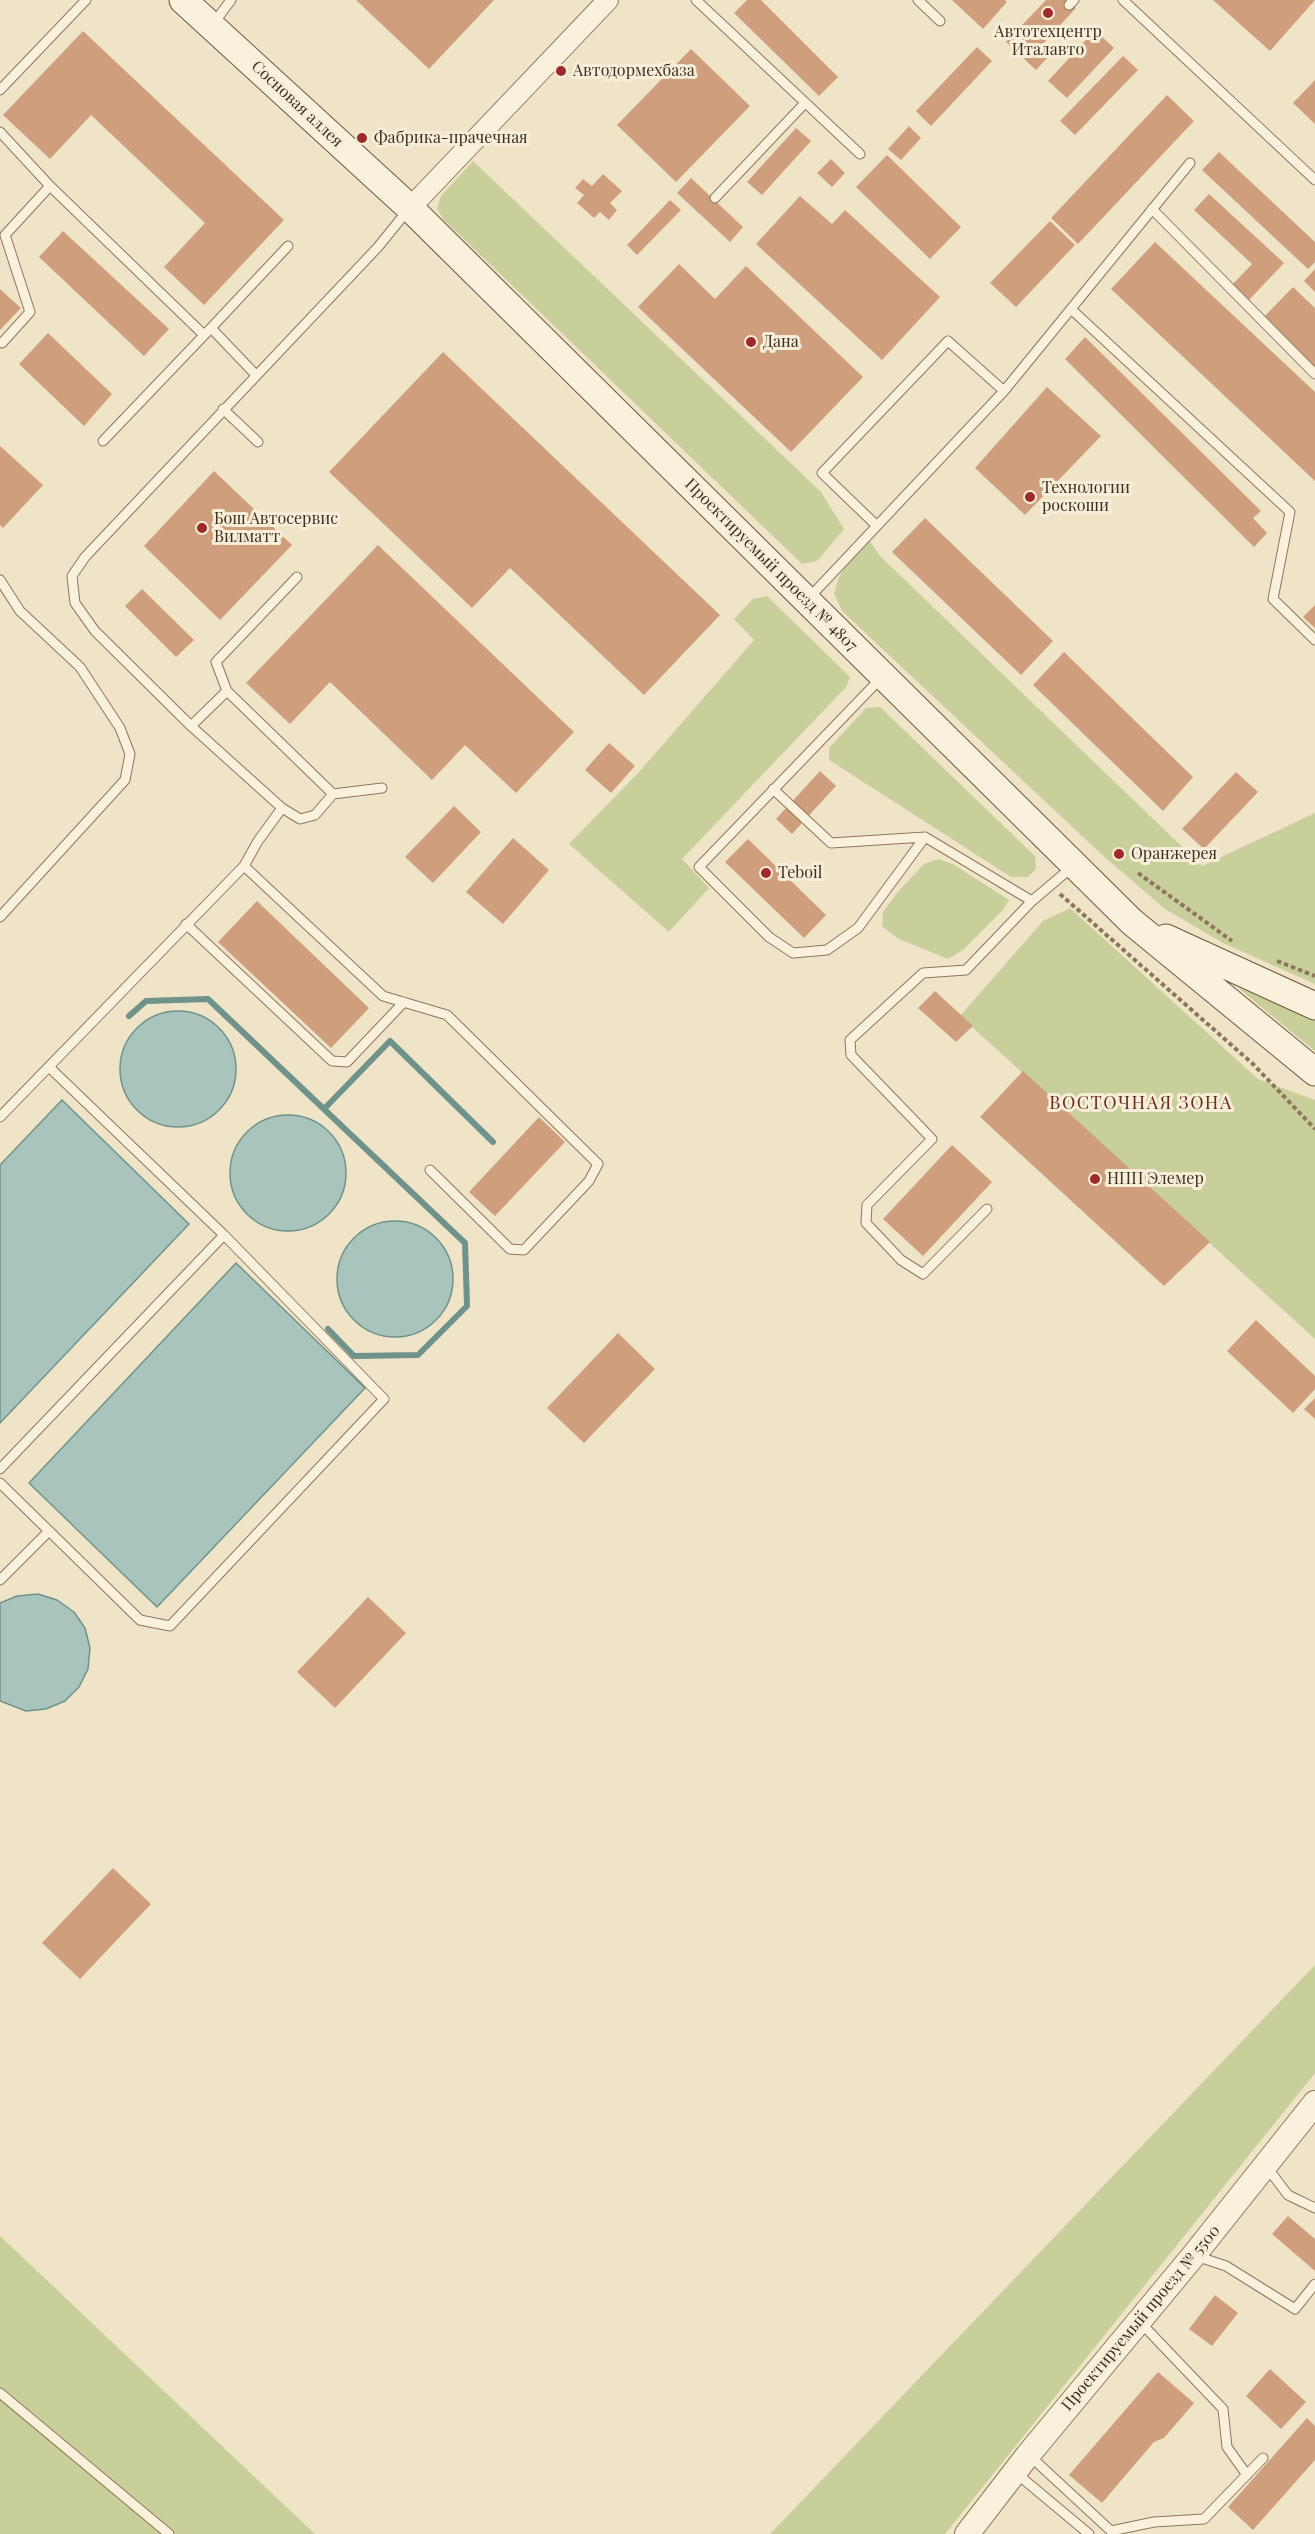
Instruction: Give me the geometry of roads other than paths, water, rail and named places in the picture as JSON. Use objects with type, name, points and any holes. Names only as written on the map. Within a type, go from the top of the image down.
[{"type":"main road","name":"Сосновая аллея","points":[[183,0],[410,208]]},
{"type":"main road","name":"Проектируемый проезд № 4807","points":[[410,208],[1132,922],[1315,1072]]},
{"type":"main road","name":"Проектируемый проезд № 4807","points":[[1132,922],[1315,1006]]},
{"type":"street","points":[[410,208],[608,0]]},
{"type":"street","name":"Проектируемый проезд № 5500","points":[[967,2534],[1021,2463],[1194,2255],[1315,2103]]},
{"type":"lane","points":[[0,90],[86,0]]},
{"type":"lane","points":[[212,26],[231,0]]},
{"type":"lane","points":[[696,0],[860,154]]},
{"type":"lane","points":[[918,0],[939,21]]},
{"type":"lane","points":[[1122,0],[1315,180]]},
{"type":"lane","points":[[715,198],[805,103]]},
{"type":"lane","points":[[0,132],[50,186],[255,374]]},
{"type":"lane","points":[[807,601],[1004,391],[1190,164]]},
{"type":"lane","points":[[2,343],[30,312],[5,235],[50,186]]},
{"type":"lane","points":[[382,788],[333,794],[315,815],[300,819],[282,808],[191,726],[95,631],[75,603],[72,576],[85,557],[255,374],[378,247],[410,208]]},
{"type":"lane","points":[[1152,210],[1315,374]]},
{"type":"lane","points":[[103,441],[288,246]]},
{"type":"lane","points":[[1071,309],[1290,512],[1273,599],[1315,640]]},
{"type":"lane","points":[[876,525],[822,473],[948,341],[1004,391]]},
{"type":"lane","points":[[223,409],[258,442]]},
{"type":"lane","points":[[297,576],[216,662],[227,691],[333,794]]},
{"type":"lane","points":[[0,580],[20,611],[80,667],[120,728],[130,754],[125,780],[0,917]]},
{"type":"lane","points":[[883,676],[699,867],[769,937],[793,953],[827,950],[858,928],[925,837]]},
{"type":"lane","points":[[191,726],[227,691]]},
{"type":"lane","points":[[773,789],[831,843],[925,837],[1032,901]]},
{"type":"lane","points":[[0,1118],[186,924],[244,867],[258,841],[282,808]]},
{"type":"lane","points":[[987,1209],[923,1274],[901,1260],[866,1223],[867,1205],[932,1139],[851,1055],[850,1040],[923,973],[966,970],[1032,901],[1074,865]]},
{"type":"lane","points":[[244,867],[384,996],[447,1015],[598,1164],[590,1181],[524,1250],[510,1249],[430,1170]]},
{"type":"lane","points":[[186,924],[332,1061],[347,1062],[404,1002]]},
{"type":"lane","points":[[0,1484],[140,1620],[170,1626],[384,1399],[224,1235],[49,1067]]},
{"type":"lane","points":[[0,1469],[224,1235]]},
{"type":"lane","points":[[0,1580],[49,1531]]},
{"type":"lane","points":[[1265,2165],[1288,2194],[1315,2208]]},
{"type":"lane","points":[[1194,2255],[1226,2266],[1295,2309],[1315,2284]]},
{"type":"lane","points":[[1139,2321],[1223,2409],[1227,2447],[1247,2475]]},
{"type":"lane","points":[[0,2393],[169,2534]]},
{"type":"lane","points":[[1021,2463],[1111,2531],[1154,2522],[1204,2519],[1263,2458]]},
{"type":"lane","points":[[1021,2463],[1089,2534]]},
{"type":"water","points":[[178,1011],[200,1015],[219,1028],[232,1047],[236,1069],[232,1091],[219,1110],[200,1123],[178,1127],[156,1123],[137,1110],[124,1091],[120,1069],[124,1047],[137,1028],[156,1015]]},
{"type":"water","points":[[62,1100],[189,1224],[0,1423],[0,1165]]},
{"type":"water","points":[[288,1115],[310,1119],[329,1132],[342,1151],[346,1173],[342,1195],[329,1214],[310,1227],[288,1231],[266,1227],[247,1214],[234,1195],[230,1173],[234,1151],[247,1132],[266,1119]]},
{"type":"water","points":[[395,1221],[417,1225],[436,1238],[449,1257],[453,1279],[449,1301],[436,1320],[417,1333],[395,1337],[373,1333],[354,1320],[341,1301],[337,1279],[341,1257],[354,1238],[373,1225]]},
{"type":"water","points":[[236,1263],[365,1388],[157,1607],[29,1483]]},
{"type":"water","points":[[38,1594],[57,1600],[74,1612],[85,1628],[90,1648],[88,1669],[79,1687],[65,1701],[46,1709],[26,1711],[0,1701],[0,1603],[17,1596]]},
{"type":"waterway","points":[[129,1016],[146,1001],[208,999],[465,1243],[467,1306],[418,1355],[354,1356],[328,1329]]},
{"type":"waterway","points":[[324,1109],[390,1041],[493,1142]]},
{"type":"place","name":"Автотехцентр Италавто","points":[[1048,13]]},
{"type":"place","name":"Автодормехбаза","points":[[561,71]]},
{"type":"place","name":"Фабрика-прачечная","points":[[362,138]]},
{"type":"place","name":"Дана","points":[[751,342]]},
{"type":"place","name":"Технологии роскоши","points":[[1030,497]]},
{"type":"place","name":"Бош Автосервис Вилматт","points":[[202,528]]},
{"type":"place","name":"Оранжерея","points":[[1119,854]]},
{"type":"place","name":"Teboil","points":[[766,873]]},
{"type":"place","name":"НПП Элемер","points":[[1095,1179]]},
{"type":"district","name":"ВОСТОЧНАЯ ЗОНА","points":[[1141,1103]]}]
